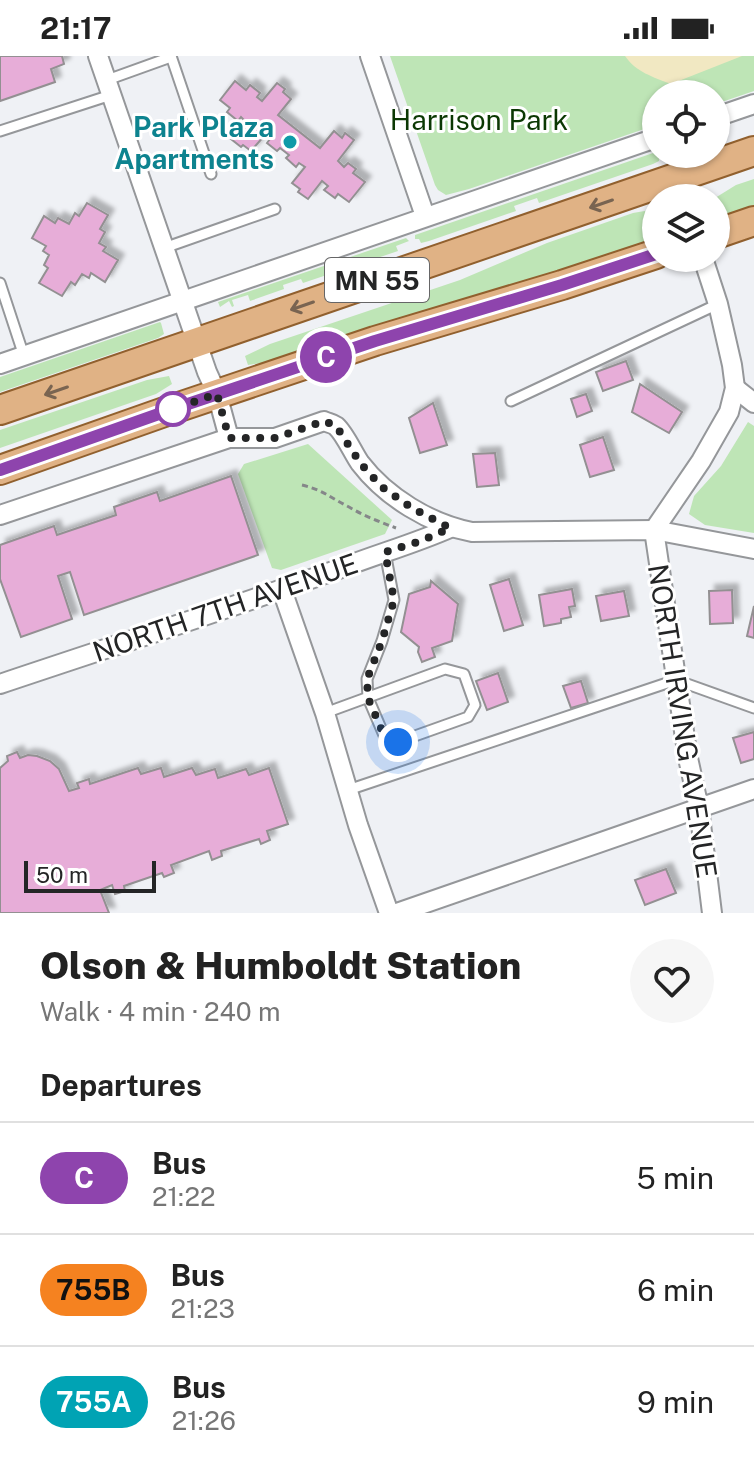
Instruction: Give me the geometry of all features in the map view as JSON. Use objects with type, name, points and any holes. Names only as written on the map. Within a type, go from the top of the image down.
[{"type":"main road","name":"MN 55","points":[[687,184],[754,151]]},
{"type":"main road","name":"MN 55","points":[[0,410],[196,342],[642,200]]},
{"type":"main road","points":[[730,229],[754,221]]},
{"type":"main road","name":"MN 55","points":[[0,470],[375,341],[642,259]]},
{"type":"street","points":[[98,56],[196,342],[217,394],[229,438]]},
{"type":"street","points":[[370,56],[425,216]]},
{"type":"street","points":[[730,112],[754,104]]},
{"type":"street","points":[[0,364],[642,143]]},
{"type":"street","points":[[654,530],[701,461],[729,412],[735,388],[718,304],[708,272]]},
{"type":"street","points":[[735,388],[754,403]]},
{"type":"street","points":[[0,515],[229,438],[275,438],[324,421],[336,426],[361,464],[382,487],[412,508],[450,528],[472,532],[654,530],[754,549]]},
{"type":"street","name":"NORTH 7TH AVENUE","points":[[0,684],[282,590],[450,528]]},
{"type":"street","name":"NORTH IRVING AVENUE","points":[[654,530],[688,758],[699,808],[712,913]]},
{"type":"street","points":[[282,590],[389,913]]},
{"type":"street","points":[[397,913],[754,789]]},
{"type":"lane","points":[[0,131],[109,88],[171,57],[211,174]]},
{"type":"lane","points":[[164,248],[275,209]]},
{"type":"lane","points":[[0,283],[24,356]]},
{"type":"lane","points":[[511,401],[718,304]]},
{"type":"lane","points":[[325,713],[368,698],[445,669],[464,674],[475,705],[468,717],[398,742],[386,740],[368,698],[367,679],[394,600],[385,552]]},
{"type":"lane","points":[[347,790],[676,680],[754,708]]},
{"type":"path","points":[[302,485],[320,489],[347,507],[404,531]]},
{"type":"green space","name":"Harrison Park","points":[[390,56],[754,56],[754,91],[730,99],[730,80],[642,80],[642,130],[469,189],[446,195],[435,185]]},
{"type":"green space","points":[[642,157],[642,168],[539,203],[537,198],[514,206],[516,211],[429,241],[421,243],[415,235]]},
{"type":"green space","points":[[754,179],[754,208],[730,215],[730,189]]},
{"type":"green space","points":[[642,211],[642,245],[275,361],[248,365],[245,356],[270,344],[460,280],[547,243]]},
{"type":"green space","points":[[406,238],[409,241],[396,246],[398,251],[303,283],[301,279],[283,285],[284,289],[250,301],[248,295],[232,300],[232,307],[229,301],[220,307],[218,302]]},
{"type":"green space","points":[[160,322],[164,334],[158,338],[0,392],[0,377]]},
{"type":"green space","points":[[169,376],[172,384],[156,394],[0,448],[0,430],[147,380]]},
{"type":"green space","points":[[748,422],[754,426],[754,533],[705,525],[689,514],[694,496],[721,466]]},
{"type":"green space","points":[[308,444],[392,520],[385,534],[281,570],[272,568],[238,474],[244,464]]},
{"type":"sand","points":[[625,56],[742,56],[681,80],[661,80],[629,62]]},
{"type":"building","points":[[0,56],[62,56],[64,64],[51,69],[55,82],[0,101]]},
{"type":"building","name":"Park Plaza Apartments","points":[[235,81],[246,90],[250,85],[260,93],[257,97],[262,101],[277,83],[285,89],[283,92],[291,99],[278,115],[320,148],[334,131],[342,138],[345,133],[354,140],[338,161],[344,167],[348,163],[356,169],[353,173],[365,182],[349,202],[338,194],[335,198],[324,190],[328,186],[322,181],[308,199],[298,192],[300,189],[292,183],[305,167],[299,163],[296,167],[286,158],[289,155],[267,143],[270,139],[265,135],[251,151],[231,139],[245,121],[241,117],[238,121],[227,112],[230,108],[220,100]]},
{"type":"building","name":"Park Plaza Apartments","points":[[87,203],[108,215],[100,229],[105,232],[99,243],[106,247],[103,251],[118,260],[105,282],[91,273],[89,278],[82,274],[75,285],[71,282],[62,296],[39,283],[48,268],[44,265],[49,255],[43,251],[46,246],[32,238],[44,216],[55,223],[58,218],[69,224],[75,213],[79,216]]},
{"type":"building","points":[[626,361],[633,380],[603,391],[596,372]]},
{"type":"building","points":[[640,384],[682,412],[669,433],[632,412]]},
{"type":"building","points":[[586,394],[592,411],[577,417],[571,399]]},
{"type":"building","points":[[433,403],[447,445],[420,453],[409,418]]},
{"type":"building","points":[[603,437],[614,470],[590,477],[580,445]]},
{"type":"building","points":[[495,453],[499,485],[477,487],[473,454]]},
{"type":"building","points":[[231,476],[258,555],[84,615],[70,572],[58,576],[72,619],[21,637],[0,579],[0,545],[54,526],[57,535],[116,515],[114,507],[157,492],[160,501]]},
{"type":"building","points":[[509,579],[523,625],[504,631],[490,585]]},
{"type":"building","points":[[431,581],[458,604],[452,641],[432,648],[435,657],[422,662],[419,647],[401,632],[409,594],[430,587]]},
{"type":"building","points":[[572,589],[575,606],[569,607],[571,617],[561,619],[561,623],[544,626],[539,595]]},
{"type":"building","points":[[732,590],[733,623],[710,624],[709,591]]},
{"type":"building","points":[[624,591],[629,616],[601,621],[596,596]]},
{"type":"building","points":[[754,606],[754,638],[747,636]]},
{"type":"building","points":[[498,673],[508,702],[487,710],[476,681]]},
{"type":"building","points":[[581,681],[588,703],[571,708],[563,686]]},
{"type":"building","points":[[754,732],[754,759],[741,763],[733,738]]},
{"type":"building","points":[[17,752],[20,758],[28,755],[50,761],[59,769],[69,791],[79,788],[77,783],[89,779],[90,784],[138,768],[141,774],[161,768],[164,777],[192,768],[196,775],[215,769],[218,778],[246,769],[249,775],[269,768],[288,824],[267,831],[270,840],[261,844],[259,839],[221,851],[222,856],[212,860],[209,851],[171,865],[174,873],[164,877],[162,873],[124,886],[125,891],[115,894],[112,885],[100,890],[109,913],[0,913],[0,768],[8,761],[7,756]]},
{"type":"building","points":[[666,869],[676,893],[645,905],[635,880]]},
{"type":"bus line","name":"C","points":[[0,470],[375,341],[642,259]]},
{"type":"place","name":"Park Plaza Apartments","points":[[290,142]]},
{"type":"route","points":[[173,409],[170,410],[217,394],[229,438],[275,438],[324,421],[336,426],[361,464],[382,487],[412,508],[450,528],[385,552],[394,600],[367,679],[368,698],[386,740],[398,742]]}]
